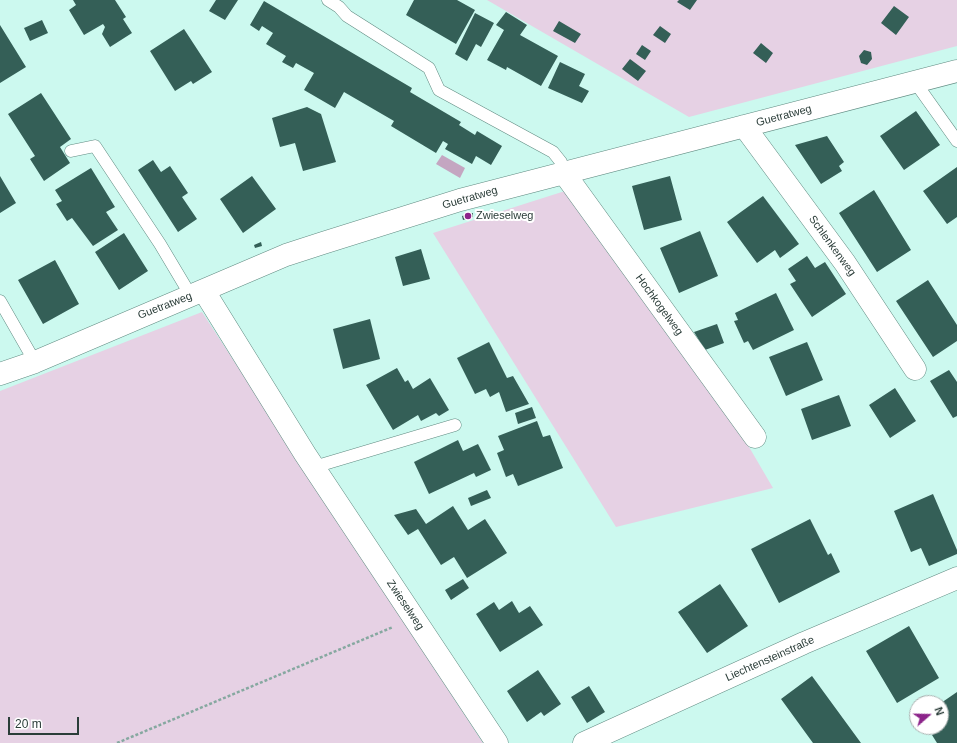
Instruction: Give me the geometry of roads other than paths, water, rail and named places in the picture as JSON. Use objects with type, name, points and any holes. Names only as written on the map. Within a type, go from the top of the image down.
[{"type":"street","name":"Guetratweg","points":[[0,374],[35,362],[286,255],[460,200],[957,71]]},
{"type":"street","name":"Schlenkenweg","points":[[744,126],[845,263],[915,369]]},
{"type":"street","name":"Hochkogelweg","points":[[564,173],[755,437]]},
{"type":"street","name":"Zwieselweg","points":[[197,294],[497,743]]},
{"type":"street","name":"Liechtensteinstraße","points":[[584,743],[804,643],[957,578]]},
{"type":"lane","points":[[328,0],[339,7],[347,16],[429,68],[439,90],[553,152],[561,162],[564,173]]},
{"type":"lane","points":[[915,82],[957,141]]},
{"type":"lane","points":[[71,151],[95,146],[160,244],[197,294]]},
{"type":"lane","points":[[0,301],[35,362]]},
{"type":"lane","points":[[314,467],[455,425]]},
{"type":"place","name":"Zwieselweg","points":[[468,216]]}]
